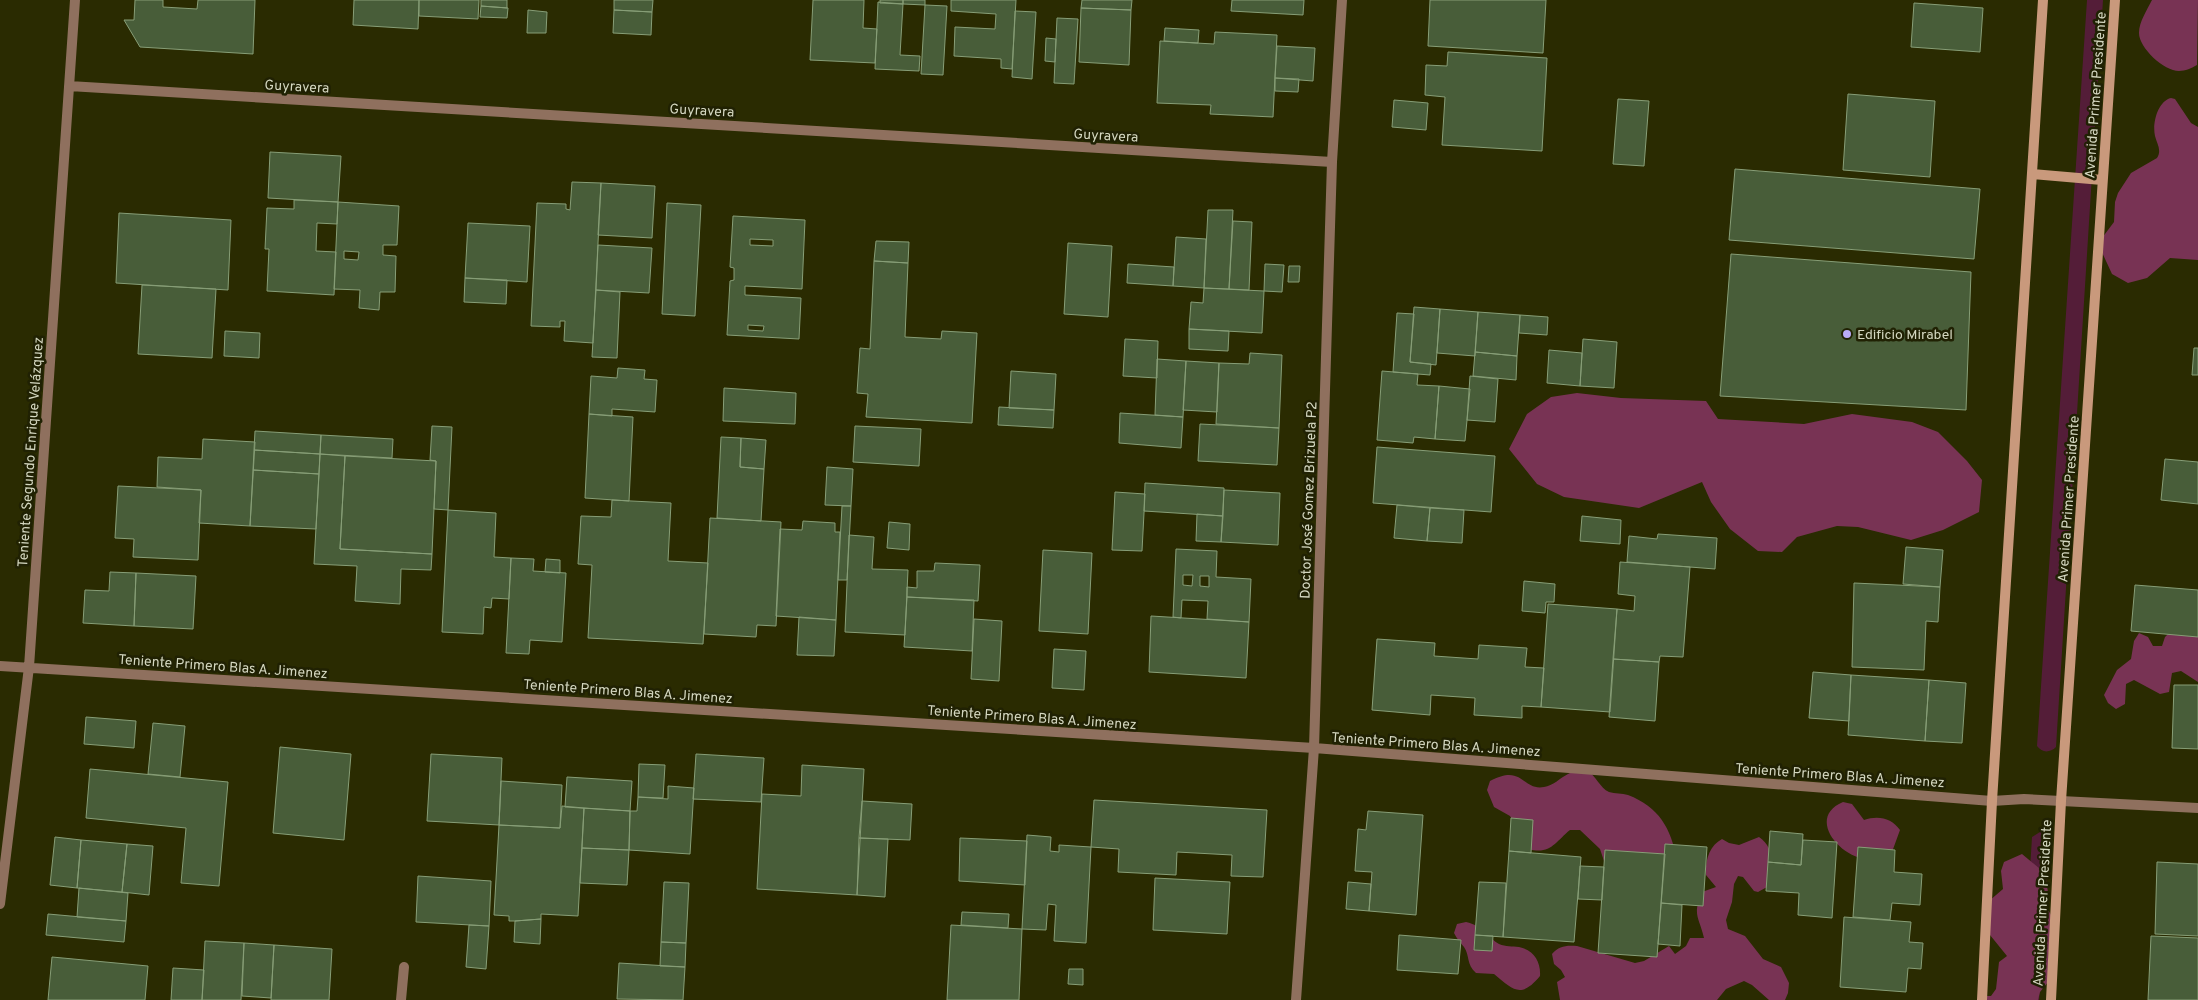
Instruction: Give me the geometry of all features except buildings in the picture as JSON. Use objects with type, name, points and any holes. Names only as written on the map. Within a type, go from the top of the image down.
[{"type":"main road","points":[[1982,1000],[1992,800],[2043,0]]},
{"type":"main road","name":"Avenida Primer Presidente","points":[[2050,1000],[2061,801],[2115,0]]},
{"type":"main road","points":[[2032,174],[2102,180]]},
{"type":"street","name":"Teniente Segundo Enrique Velázquez","points":[[0,904],[29,667],[75,0]]},
{"type":"street","name":"Doctor José Gomez Brizuela P2","points":[[1296,1000],[1314,748],[1332,162],[1342,0]]},
{"type":"street","name":"Guyravera","points":[[69,86],[1332,162]]},
{"type":"street","name":"Teniente Primero Blas A. Jimenez","points":[[0,666],[1314,748],[1992,800],[2024,799],[2198,808]]},
{"type":"street","points":[[401,1000],[404,968]]},
{"type":"shaded area","points":[[2087,0],[2103,0],[2056,747],[2046,751],[2041,750],[2037,746]]},
{"type":"shaded area","points":[[2152,0],[2198,0],[2197,65],[2184,70],[2173,70],[2153,58],[2143,45],[2139,29]]},
{"type":"shaded area","points":[[2175,99],[2191,123],[2198,127],[2198,260],[2170,258],[2147,278],[2128,283],[2112,274],[2100,248],[2102,238],[2114,222],[2115,202],[2118,193],[2131,173],[2157,158],[2159,150],[2154,131],[2155,119],[2159,108],[2166,100]]},
{"type":"shaded area","points":[[1577,393],[1621,398],[1706,401],[1718,419],[1804,424],[1852,414],[1912,422],[1938,432],[1967,461],[1982,480],[1979,512],[1943,530],[1911,540],[1858,527],[1837,526],[1797,537],[1782,552],[1758,551],[1730,529],[1711,502],[1702,482],[1639,508],[1564,497],[1537,484],[1509,449],[1527,414],[1551,397]]},
{"type":"shaded area","points":[[2171,631],[2198,631],[2198,682],[2181,671],[2172,673],[2169,692],[2160,694],[2134,680],[2126,684],[2125,704],[2116,709],[2108,703],[2104,695],[2117,670],[2131,659],[2134,641],[2139,633],[2148,637],[2153,646],[2162,646],[2165,637]]},
{"type":"shaded area","points":[[1587,770],[1609,792],[1628,795],[1656,812],[1671,838],[1677,860],[1606,867],[1600,849],[1580,830],[1570,830],[1547,849],[1528,849],[1510,816],[1494,807],[1487,790],[1490,781],[1501,776],[1516,776],[1531,785],[1544,787],[1553,784],[1570,773]]},
{"type":"shaded area","points":[[1843,802],[1852,804],[1864,820],[1879,818],[1889,820],[1897,826],[1900,830],[1892,852],[1866,859],[1855,856],[1837,844],[1830,835],[1827,817],[1833,809]]},
{"type":"shaded area","points":[[2040,832],[2048,834],[2049,839],[2039,1000],[2022,1000],[2032,837]]},
{"type":"shaded area","points":[[1759,837],[1768,847],[1771,860],[1767,887],[1758,892],[1754,891],[1743,877],[1738,876],[1734,884],[1732,902],[1726,920],[1728,929],[1745,936],[1763,959],[1781,967],[1789,983],[1785,1000],[1769,1000],[1752,985],[1744,981],[1726,989],[1717,1000],[1560,1000],[1557,982],[1565,977],[1554,964],[1552,954],[1560,948],[1577,946],[1635,963],[1644,961],[1669,946],[1675,954],[1686,946],[1690,938],[1704,938],[1697,916],[1697,906],[1702,892],[1716,887],[1706,875],[1707,859],[1711,850],[1722,839],[1739,845]]},
{"type":"shaded area","points":[[2022,854],[2045,873],[2048,910],[2056,923],[2048,957],[2052,977],[2040,992],[2038,1000],[1977,1000],[1981,996],[1991,996],[1996,989],[1999,962],[2007,956],[1990,935],[1989,901],[2003,889],[2001,871],[2004,862]]},
{"type":"shaded area","points":[[1466,922],[1480,929],[1499,944],[1519,947],[1529,951],[1538,961],[1540,976],[1527,988],[1517,990],[1494,974],[1476,973],[1469,963],[1464,947],[1454,933],[1457,924]]},
{"type":"place","name":"Edificio Mirabel","points":[[1847,334]]}]
